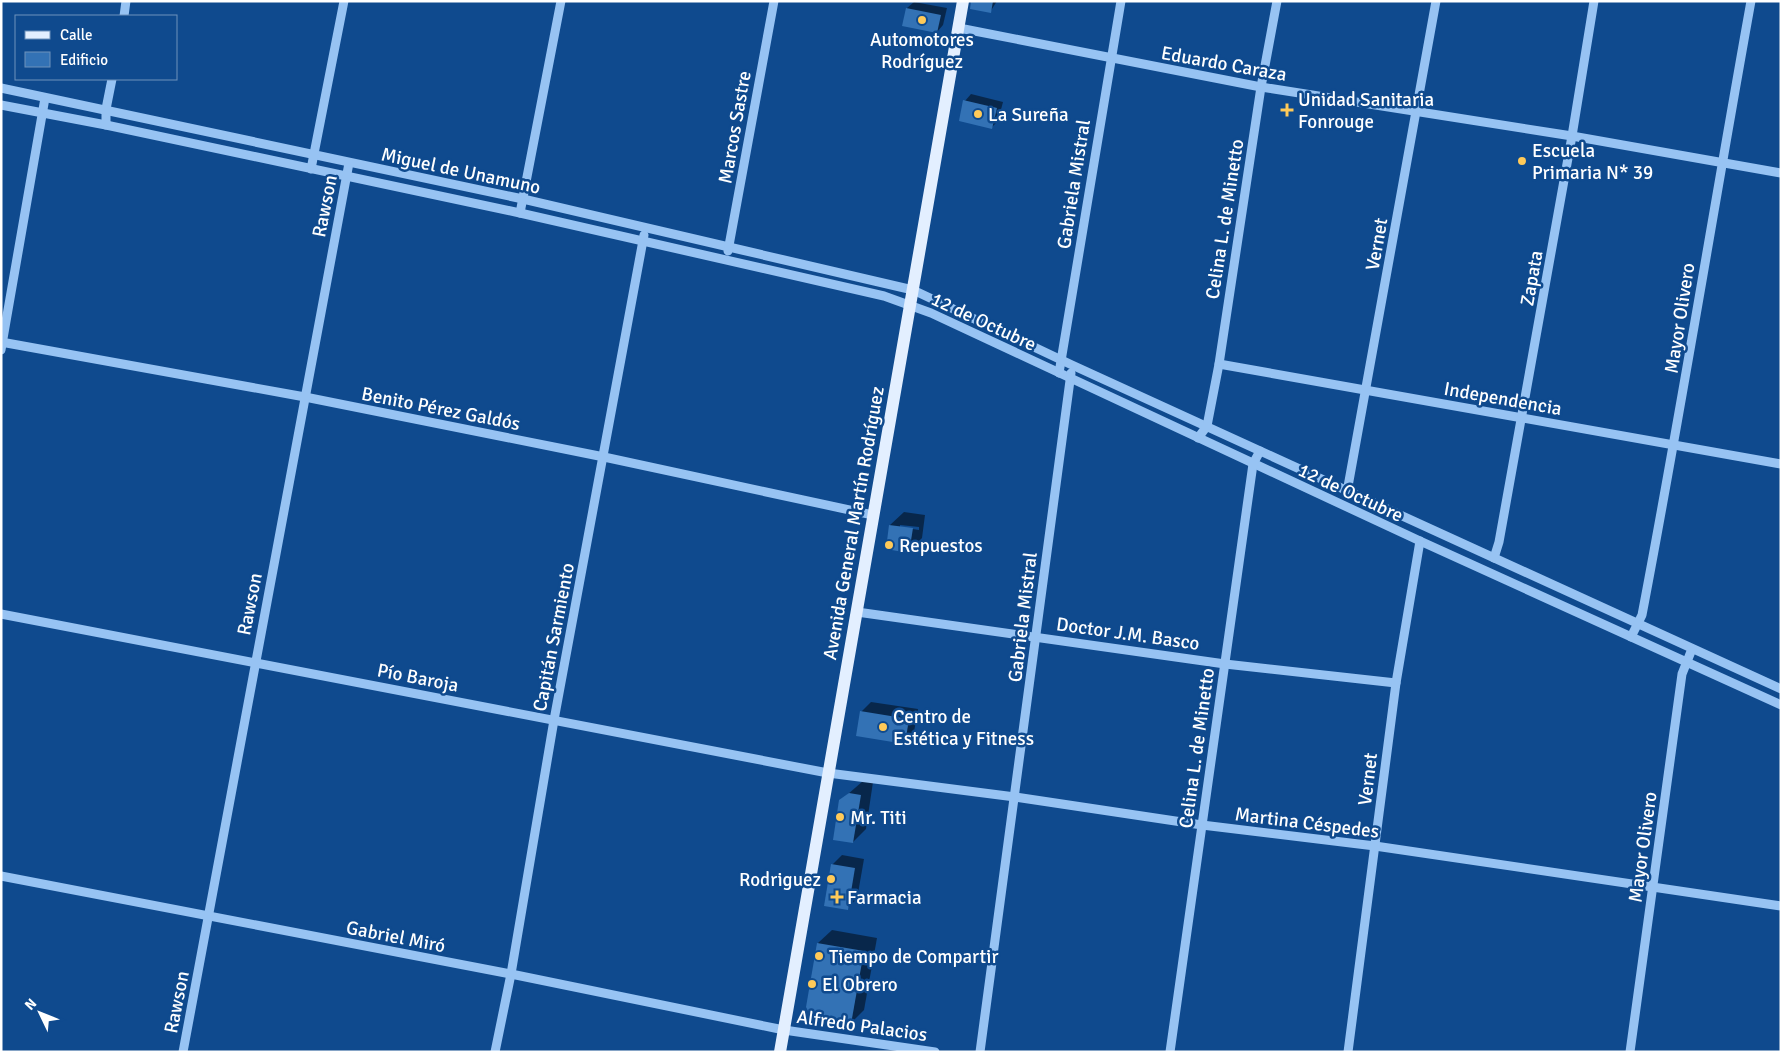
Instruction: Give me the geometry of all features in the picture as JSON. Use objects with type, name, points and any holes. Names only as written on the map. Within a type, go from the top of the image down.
[{"type":"main road","name":"Avenida General Martín Rodríguez","points":[[780,1052],[963,1]]},
{"type":"street","points":[[124,15],[126,1]]},
{"type":"street","name":"Rawson","points":[[311,169],[344,1]]},
{"type":"street","points":[[520,213],[561,1]]},
{"type":"street","name":"Marcos Sastre","points":[[726,259],[774,1]]},
{"type":"street","name":"Gabriela Mistral","points":[[1058,373],[1121,1]]},
{"type":"street","name":"Celina L. de Minetto","points":[[1198,438],[1207,426],[1219,364],[1261,87],[1277,1]]},
{"type":"street","name":"Vernet","points":[[1347,492],[1436,1]]},
{"type":"street","name":"Zapata","points":[[1494,558],[1499,542],[1522,419],[1594,1]]},
{"type":"street","name":"Mayor Olivero","points":[[1631,637],[1638,624],[1674,445],[1721,164],[1752,1]]},
{"type":"street","name":"Eduardo Caraza","points":[[959,28],[1261,87],[1572,136],[1721,164],[1781,173]]},
{"type":"street","points":[[106,124],[106,109],[112,80]]},
{"type":"street","name":"Miguel de Unamuno","points":[[1,88],[523,199],[912,290]]},
{"type":"street","points":[[2,344],[45,98]]},
{"type":"street","name":"Miguel de Unamuno","points":[[1,105],[42,114],[106,124],[643,240],[884,296],[910,306]]},
{"type":"street","name":"Rawson","points":[[183,1052],[350,162]]},
{"type":"street","name":"Capitán Sarmiento","points":[[495,1052],[511,974],[554,720],[646,228]]},
{"type":"street","name":"12 de Octubre","points":[[912,290],[1347,492],[1781,689]]},
{"type":"street","name":"12 de Octubre","points":[[910,306],[931,313],[1253,464],[1685,662],[1780,702]]},
{"type":"street","name":"Benito Pérez Galdós","points":[[2,344],[305,398],[604,457],[874,515]]},
{"type":"street","name":"Independencia","points":[[1219,364],[1781,464]]},
{"type":"street","name":"Gabriela Mistral","points":[[980,1052],[1072,365]]},
{"type":"street","name":"Celina L. de Minetto","points":[[1170,1052],[1253,464],[1260,451]]},
{"type":"street","name":"Vernet","points":[[1348,1052],[1396,683],[1420,541]]},
{"type":"street","name":"Doctor J.M. Basco","points":[[857,612],[1224,664],[1396,683]]},
{"type":"street","name":"Pío Baroja","points":[[1,614],[828,773]]},
{"type":"street","name":"Mayor Olivero","points":[[1630,1052],[1685,662],[1692,649]]},
{"type":"street","name":"Martina Céspedes","points":[[828,773],[1015,797],[1202,825],[1374,846],[1781,906]]},
{"type":"street","name":"Gabriel Miró","points":[[1,876],[511,974],[784,1030]]},
{"type":"street","name":"Alfredo Palacios","points":[[784,1030],[935,1052]]},
{"type":"building","points":[[971,1],[993,1],[991,13],[970,9]]},
{"type":"building","name":"Automotores Rodríguez","points":[[906,8],[941,15],[937,33],[902,26]]},
{"type":"building","name":"La Sureña","points":[[963,100],[997,108],[992,129],[959,121]]},
{"type":"building","points":[[889,525],[913,528],[909,553],[886,549]]},
{"type":"building","name":"Centro de Estética y Fitness","points":[[860,711],[909,719],[905,744],[856,736]]},
{"type":"building","points":[[849,793],[861,795],[853,843],[833,840],[839,800]]},
{"type":"building","points":[[831,864],[855,868],[848,910],[824,906]]},
{"type":"building","points":[[817,943],[864,951],[851,1024],[811,1017],[806,1007]]},
{"type":"place","name":"Automotores Rodríguez","points":[[922,20]]},
{"type":"place","name":"Unidad Sanitaria Fonrouge","points":[[1287,110]]},
{"type":"place","name":"La Sureña","points":[[978,114]]},
{"type":"place","name":"Escuela Primaria N* 39","points":[[1522,161]]},
{"type":"place","name":"Repuestos","points":[[889,545]]},
{"type":"place","name":"Centro de Estética y Fitness","points":[[883,727]]},
{"type":"place","name":"Mr. Titi","points":[[840,817]]},
{"type":"place","name":"Rodriguez","points":[[831,879]]},
{"type":"place","name":"Farmacia","points":[[837,897]]},
{"type":"place","name":"Tiempo de Compartir","points":[[819,956]]},
{"type":"place","name":"El Obrero","points":[[812,984]]}]
